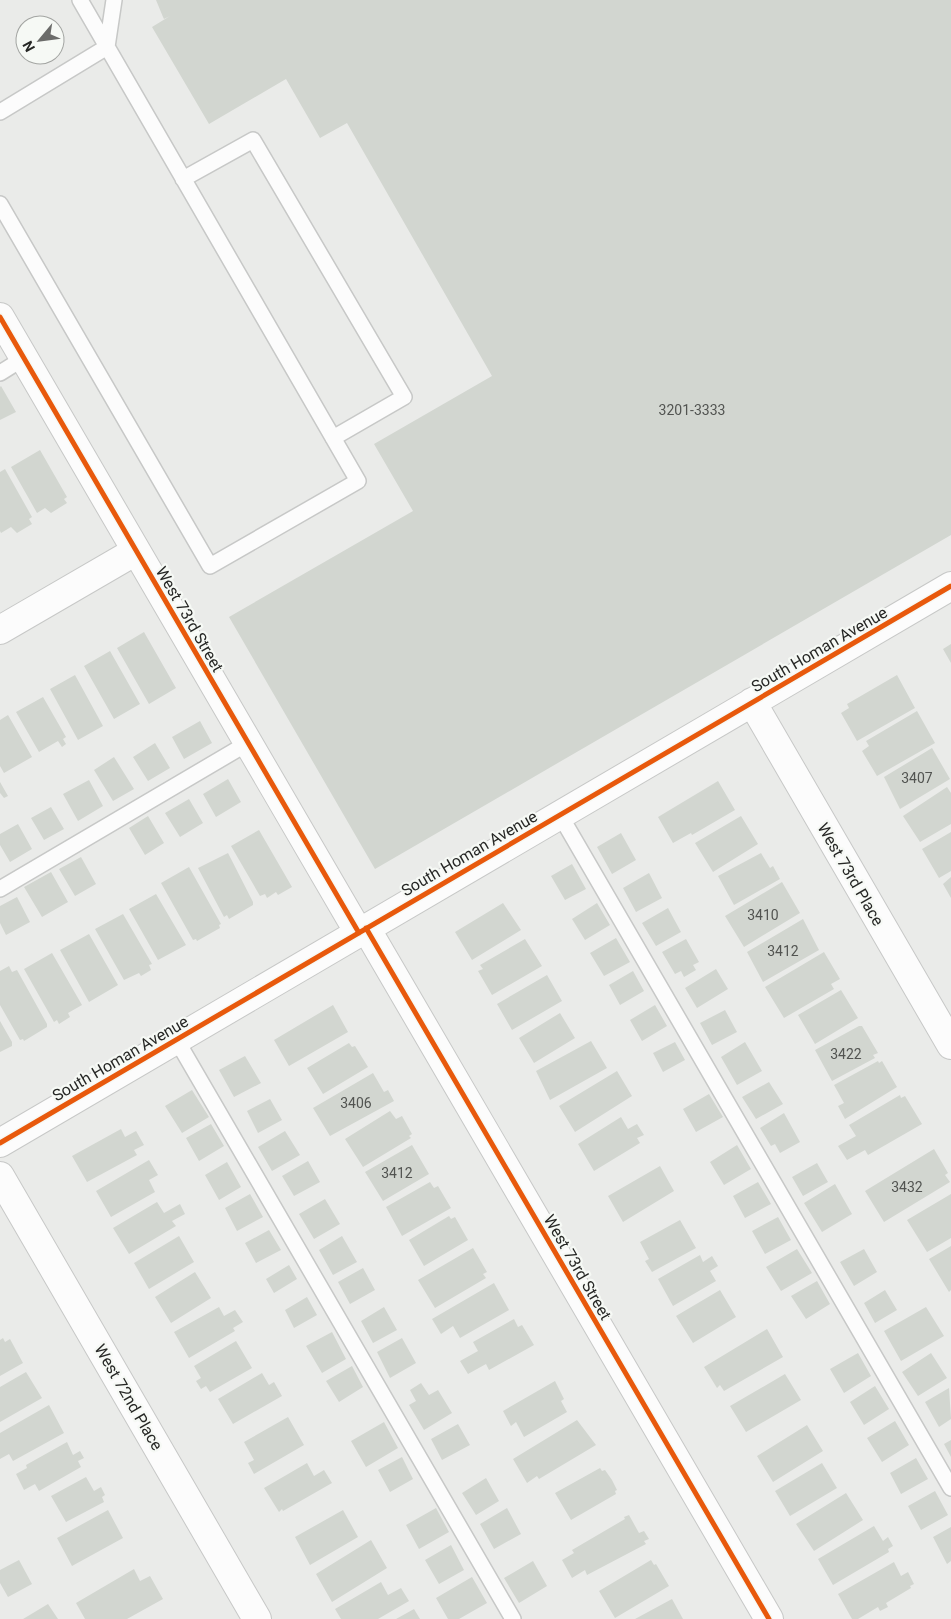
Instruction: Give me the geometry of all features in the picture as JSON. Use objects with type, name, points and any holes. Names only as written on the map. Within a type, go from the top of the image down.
[{"type":"street","name":"West 73rd Street","points":[[0,317],[248,744],[362,931],[769,1619]]},
{"type":"street","points":[[0,630],[136,550]]},
{"type":"street","name":"South Homan Avenue","points":[[0,1143],[752,702],[949,592]]},
{"type":"street","name":"West 73rd Place","points":[[752,702],[951,1046]]},
{"type":"street","name":"West 72nd Place","points":[[0,1176],[257,1619]]},
{"type":"lane","points":[[0,204],[210,566],[358,481],[80,0]]},
{"type":"lane","points":[[107,47],[114,0]]},
{"type":"lane","points":[[0,112],[107,47]]},
{"type":"lane","points":[[183,179],[253,140],[404,396],[333,438]]},
{"type":"lane","points":[[0,373],[24,358]]},
{"type":"lane","points":[[0,889],[248,744]]},
{"type":"lane","points":[[560,815],[951,1488]]},
{"type":"lane","points":[[176,1040],[513,1619]]},
{"type":"building","points":[[156,0],[951,0],[951,535],[375,869],[229,617],[413,511],[374,444],[492,376],[347,123],[320,138],[286,79],[209,124],[152,27],[170,16],[164,19]]},
{"type":"building","points":[[0,387],[16,412],[0,420]]},
{"type":"building","points":[[40,450],[67,497],[64,499],[67,503],[51,513],[45,508],[37,513],[11,467]]},
{"type":"building","points":[[5,469],[32,517],[29,519],[32,524],[17,533],[11,527],[1,533],[0,531],[0,472]]},
{"type":"building","points":[[144,632],[176,688],[149,704],[117,648]]},
{"type":"building","points":[[951,644],[951,663],[943,649]]},
{"type":"building","points":[[110,651],[140,704],[114,719],[84,666]]},
{"type":"building","points":[[75,675],[103,726],[78,740],[50,689]]},
{"type":"building","points":[[897,675],[915,708],[857,741],[841,713],[849,708],[847,704]]},
{"type":"building","points":[[43,697],[66,737],[63,739],[66,744],[62,747],[58,741],[39,752],[16,712]]},
{"type":"building","points":[[917,711],[935,743],[877,776],[862,751],[869,746],[866,741]]},
{"type":"building","points":[[8,715],[32,757],[4,773],[0,766],[0,720]]},
{"type":"building","points":[[200,721],[212,743],[184,759],[172,737]]},
{"type":"building","points":[[155,743],[170,768],[148,781],[133,757]]},
{"type":"building","points":[[932,748],[950,779],[900,809],[884,777]]},
{"type":"building","points":[[114,757],[134,789],[113,801],[94,770]]},
{"type":"building","points":[[228,779],[241,802],[216,817],[203,794]]},
{"type":"building","points":[[89,780],[103,806],[78,821],[63,794]]},
{"type":"building","points":[[718,781],[735,810],[692,835],[691,833],[673,843],[658,817]]},
{"type":"building","points":[[0,782],[8,796],[4,798],[0,793]]},
{"type":"building","points":[[947,787],[951,793],[951,824],[920,842],[903,816]]},
{"type":"building","points":[[189,799],[203,823],[180,837],[165,813]]},
{"type":"building","points":[[51,807],[64,829],[44,840],[31,818]]},
{"type":"building","points":[[148,816],[164,843],[145,855],[129,828]]},
{"type":"building","points":[[741,816],[758,844],[713,872],[695,843]]},
{"type":"building","points":[[18,824],[32,849],[10,862],[0,845],[0,834]]},
{"type":"building","points":[[259,830],[292,887],[278,895],[276,892],[267,898],[265,894],[260,896],[231,846]]},
{"type":"building","points":[[951,832],[951,871],[939,878],[922,849]]},
{"type":"building","points":[[621,833],[636,860],[612,874],[597,847]]},
{"type":"building","points":[[228,853],[253,902],[253,905],[229,919],[227,915],[224,917],[198,868]]},
{"type":"building","points":[[761,853],[770,868],[773,866],[780,879],[734,905],[718,876]]},
{"type":"building","points":[[81,857],[96,884],[75,896],[59,869]]},
{"type":"building","points":[[572,864],[586,889],[565,900],[551,876]]},
{"type":"building","points":[[189,867],[221,924],[219,925],[220,928],[197,941],[196,939],[193,940],[161,883]]},
{"type":"building","points":[[51,872],[68,902],[42,917],[24,887]]},
{"type":"building","points":[[649,873],[662,898],[636,912],[623,888]]},
{"type":"building","points":[[951,877],[951,898],[943,884]]},
{"type":"building","points":[[782,882],[800,913],[744,947],[725,916]]},
{"type":"building","points":[[156,894],[186,945],[158,960],[129,909]]},
{"type":"building","points":[[17,897],[30,922],[6,935],[0,923],[0,906]]},
{"type":"building","points":[[503,903],[521,930],[472,960],[455,932]]},
{"type":"building","points":[[597,903],[610,925],[585,940],[572,919]]},
{"type":"building","points":[[668,908],[681,932],[656,946],[642,923]]},
{"type":"building","points":[[123,914],[152,964],[149,965],[151,970],[141,976],[139,973],[124,980],[95,929]]},
{"type":"building","points":[[803,919],[819,950],[763,982],[747,952]]},
{"type":"building","points":[[89,934],[118,985],[89,1002],[60,950]]},
{"type":"building","points":[[616,938],[630,962],[604,976],[590,953]]},
{"type":"building","points":[[525,939],[542,966],[492,995],[478,971],[483,969],[480,965]]},
{"type":"building","points":[[686,939],[699,962],[693,965],[696,970],[684,977],[681,971],[675,974],[662,952]]},
{"type":"building","points":[[824,952],[840,979],[831,984],[834,989],[784,1018],[765,987]]},
{"type":"building","points":[[52,953],[82,1005],[68,1013],[70,1017],[59,1024],[57,1020],[54,1022],[24,969]]},
{"type":"building","points":[[9,966],[12,972],[17,970],[47,1024],[47,1027],[24,1041],[23,1039],[20,1040],[0,1005],[0,971]]},
{"type":"building","points":[[716,969],[728,989],[697,1008],[685,988]]},
{"type":"building","points":[[633,971],[644,991],[620,1005],[609,985]]},
{"type":"building","points":[[547,975],[562,1001],[512,1030],[497,1004]]},
{"type":"building","points":[[841,990],[858,1018],[815,1044],[798,1015]]},
{"type":"building","points":[[333,1005],[348,1032],[289,1066],[274,1040]]},
{"type":"building","points":[[655,1005],[667,1026],[642,1041],[630,1020]]},
{"type":"building","points":[[725,1010],[737,1032],[712,1045],[700,1023]]},
{"type":"building","points":[[560,1013],[575,1038],[534,1063],[519,1038]]},
{"type":"building","points":[[0,1021],[12,1042],[12,1046],[0,1052]]},
{"type":"building","points":[[862,1026],[878,1053],[873,1055],[875,1058],[832,1081],[815,1050]]},
{"type":"building","points":[[591,1041],[607,1068],[550,1100],[536,1071]]},
{"type":"building","points":[[675,1042],[685,1060],[663,1072],[653,1053]]},
{"type":"building","points":[[745,1042],[762,1071],[737,1085],[721,1057]]},
{"type":"building","points":[[349,1043],[352,1047],[355,1046],[368,1067],[323,1094],[307,1068]]},
{"type":"building","points":[[245,1056],[261,1083],[234,1097],[219,1070]]},
{"type":"building","points":[[878,1061],[879,1063],[882,1061],[897,1087],[845,1119],[838,1106],[844,1103],[834,1085]]},
{"type":"building","points":[[617,1071],[632,1096],[575,1132],[559,1106]]},
{"type":"building","points":[[373,1073],[384,1092],[388,1090],[394,1101],[330,1136],[313,1108]]},
{"type":"building","points":[[769,1082],[783,1104],[756,1119],[742,1097]]},
{"type":"building","points":[[192,1090],[209,1117],[182,1133],[165,1106]]},
{"type":"building","points":[[709,1094],[723,1117],[696,1132],[683,1109]]},
{"type":"building","points":[[900,1095],[901,1098],[905,1096],[922,1124],[868,1155],[865,1150],[847,1160],[838,1146],[856,1136],[849,1125]]},
{"type":"building","points":[[270,1099],[282,1120],[258,1133],[247,1111]]},
{"type":"building","points":[[390,1111],[396,1119],[402,1116],[412,1134],[409,1136],[411,1138],[363,1167],[345,1139]]},
{"type":"building","points":[[784,1113],[800,1142],[780,1153],[775,1144],[771,1146],[760,1128]]},
{"type":"building","points":[[621,1117],[628,1129],[637,1124],[644,1135],[637,1138],[640,1143],[594,1171],[578,1144]]},
{"type":"building","points":[[211,1124],[224,1146],[199,1161],[186,1138]]},
{"type":"building","points":[[121,1129],[125,1137],[136,1131],[144,1145],[134,1150],[137,1155],[87,1182],[72,1156]]},
{"type":"building","points":[[285,1131],[300,1155],[272,1171],[258,1147]]},
{"type":"building","points":[[412,1145],[429,1174],[383,1201],[365,1172]]},
{"type":"building","points":[[737,1145],[751,1169],[724,1185],[710,1162]]},
{"type":"building","points":[[934,1149],[948,1173],[945,1175],[950,1182],[884,1222],[865,1191]]},
{"type":"building","points":[[149,1160],[158,1175],[149,1180],[155,1192],[111,1217],[96,1191]]},
{"type":"building","points":[[308,1161],[320,1182],[294,1196],[282,1176]]},
{"type":"building","points":[[227,1162],[241,1187],[219,1200],[205,1175]]},
{"type":"building","points":[[817,1163],[828,1182],[803,1196],[792,1177]]},
{"type":"building","points":[[660,1166],[674,1191],[623,1222],[608,1196]]},
{"type":"building","points":[[430,1182],[434,1188],[438,1186],[451,1208],[402,1236],[386,1207]]},
{"type":"building","points":[[758,1182],[771,1204],[745,1218],[733,1196]]},
{"type":"building","points":[[835,1184],[852,1214],[822,1232],[804,1203]]},
{"type":"building","points":[[250,1194],[263,1217],[237,1231],[225,1208]]},
{"type":"building","points":[[951,1194],[951,1238],[927,1252],[907,1220]]},
{"type":"building","points":[[325,1199],[340,1224],[314,1239],[299,1214]]},
{"type":"building","points":[[157,1202],[164,1213],[180,1204],[185,1214],[172,1221],[176,1226],[129,1254],[113,1228]]},
{"type":"building","points":[[449,1216],[451,1219],[455,1217],[468,1240],[424,1266],[409,1240]]},
{"type":"building","points":[[778,1217],[791,1240],[765,1254],[752,1231]]},
{"type":"building","points":[[680,1220],[696,1248],[652,1272],[645,1261],[649,1259],[640,1242]]},
{"type":"building","points":[[269,1230],[281,1250],[256,1263],[245,1243]]},
{"type":"building","points":[[179,1236],[194,1262],[149,1289],[134,1263]]},
{"type":"building","points":[[342,1236],[357,1262],[333,1275],[319,1250]]},
{"type":"building","points":[[951,1246],[951,1290],[949,1292],[929,1259]]},
{"type":"building","points":[[473,1248],[487,1272],[483,1274],[486,1278],[435,1308],[418,1280]]},
{"type":"building","points":[[797,1249],[812,1273],[781,1291],[766,1267]]},
{"type":"building","points":[[864,1249],[877,1272],[854,1286],[840,1262]]},
{"type":"building","points":[[700,1255],[703,1262],[712,1256],[718,1266],[710,1271],[716,1281],[673,1306],[658,1279]]},
{"type":"building","points":[[289,1265],[297,1279],[274,1293],[266,1279]]},
{"type":"building","points":[[363,1268],[375,1290],[350,1304],[338,1282]]},
{"type":"building","points":[[195,1272],[211,1298],[171,1323],[155,1297]]},
{"type":"building","points":[[817,1281],[830,1304],[806,1319],[791,1296]]},
{"type":"building","points":[[494,1283],[509,1310],[460,1338],[453,1326],[441,1334],[432,1319]]},
{"type":"building","points":[[720,1290],[736,1317],[693,1343],[676,1316]]},
{"type":"building","points":[[885,1290],[897,1310],[875,1323],[864,1303]]},
{"type":"building","points":[[307,1297],[317,1315],[294,1328],[285,1310]]},
{"type":"building","points":[[219,1307],[224,1316],[235,1310],[243,1322],[233,1328],[235,1331],[189,1358],[174,1332]]},
{"type":"building","points":[[384,1307],[397,1330],[373,1343],[361,1321]]},
{"type":"building","points":[[926,1307],[944,1336],[901,1361],[884,1331]]},
{"type":"building","points":[[514,1319],[518,1327],[522,1325],[534,1345],[489,1370],[486,1364],[468,1374],[460,1361],[478,1351],[473,1342]]},
{"type":"building","points":[[767,1329],[783,1357],[724,1391],[720,1385],[717,1388],[704,1367]]},
{"type":"building","points":[[332,1332],[346,1359],[322,1373],[306,1346]]},
{"type":"building","points":[[3,1338],[5,1342],[10,1339],[23,1363],[0,1376],[0,1340]]},
{"type":"building","points":[[402,1338],[416,1363],[390,1378],[377,1352]]},
{"type":"building","points":[[236,1341],[252,1368],[210,1392],[206,1386],[201,1389],[196,1381],[201,1378],[194,1366]]},
{"type":"building","points":[[858,1353],[871,1376],[844,1393],[830,1369]]},
{"type":"building","points":[[931,1353],[947,1378],[918,1396],[902,1372]]},
{"type":"building","points":[[352,1366],[363,1387],[339,1402],[326,1381]]},
{"type":"building","points":[[26,1372],[42,1398],[0,1422],[0,1387]]},
{"type":"building","points":[[262,1373],[269,1385],[274,1382],[282,1396],[233,1424],[218,1399]]},
{"type":"building","points":[[785,1374],[801,1400],[746,1432],[730,1406]]},
{"type":"building","points":[[555,1381],[564,1399],[561,1401],[567,1412],[524,1437],[516,1422],[511,1426],[503,1411]]},
{"type":"building","points":[[421,1383],[429,1395],[438,1390],[452,1413],[424,1430],[409,1405],[416,1401],[410,1390]]},
{"type":"building","points":[[875,1386],[889,1409],[864,1425],[850,1402]]},
{"type":"building","points":[[949,1388],[951,1419],[939,1427],[925,1402]]},
{"type":"building","points":[[49,1405],[64,1433],[13,1461],[9,1454],[0,1459],[0,1433]]},
{"type":"building","points":[[288,1417],[304,1445],[254,1474],[248,1463],[254,1460],[244,1442]]},
{"type":"building","points":[[577,1420],[596,1445],[539,1479],[537,1476],[527,1483],[513,1459]]},
{"type":"building","points":[[895,1421],[909,1445],[882,1462],[867,1438]]},
{"type":"building","points":[[384,1422],[398,1448],[366,1467],[351,1441]]},
{"type":"building","points":[[458,1424],[470,1445],[442,1460],[431,1439]]},
{"type":"building","points":[[807,1425],[823,1451],[773,1482],[757,1456]]},
{"type":"building","points":[[951,1440],[951,1457],[944,1444]]},
{"type":"building","points":[[67,1442],[73,1455],[80,1451],[84,1458],[78,1461],[81,1467],[39,1491],[35,1484],[24,1490],[16,1474],[27,1468],[26,1465]]},
{"type":"building","points":[[402,1457],[413,1479],[390,1492],[378,1470]]},
{"type":"building","points":[[916,1458],[928,1479],[901,1494],[890,1473]]},
{"type":"building","points":[[307,1463],[314,1476],[324,1470],[332,1483],[279,1512],[264,1488]]},
{"type":"building","points":[[822,1463],[837,1488],[790,1516],[775,1491]]},
{"type":"building","points":[[600,1468],[602,1471],[605,1470],[612,1480],[617,1490],[615,1491],[616,1494],[571,1520],[555,1493]]},
{"type":"building","points":[[86,1477],[94,1491],[101,1487],[105,1495],[102,1497],[104,1502],[66,1522],[51,1496]]},
{"type":"building","points":[[486,1478],[499,1501],[476,1515],[462,1493]]},
{"type":"building","points":[[935,1491],[948,1515],[921,1530],[908,1506]]},
{"type":"building","points":[[846,1493],[863,1520],[814,1551],[796,1524]]},
{"type":"building","points":[[436,1508],[449,1532],[419,1549],[406,1525]]},
{"type":"building","points":[[507,1508],[521,1534],[494,1549],[480,1524]]},
{"type":"building","points":[[108,1510],[123,1538],[72,1566],[57,1538]]},
{"type":"building","points":[[343,1510],[358,1537],[310,1565],[295,1537]]},
{"type":"building","points":[[629,1515],[639,1533],[644,1531],[649,1539],[644,1541],[646,1544],[587,1575],[585,1570],[572,1578],[562,1560],[574,1553],[572,1550]]},
{"type":"building","points":[[874,1526],[883,1541],[888,1537],[893,1546],[888,1549],[889,1552],[833,1585],[818,1559]]},
{"type":"building","points":[[951,1527],[951,1561],[947,1564],[933,1537]]},
{"type":"building","points":[[371,1540],[387,1568],[332,1602],[316,1574]]},
{"type":"building","points":[[451,1545],[464,1570],[439,1584],[425,1560]]},
{"type":"building","points":[[19,1560],[32,1584],[8,1597],[0,1583],[0,1570]]},
{"type":"building","points":[[651,1560],[654,1565],[656,1564],[669,1586],[615,1618],[599,1591]]},
{"type":"building","points":[[533,1561],[547,1586],[519,1603],[504,1578]]},
{"type":"building","points":[[894,1562],[901,1576],[908,1572],[914,1584],[910,1586],[911,1588],[886,1603],[888,1607],[880,1611],[878,1607],[858,1619],[852,1619],[838,1594]]},
{"type":"building","points":[[134,1569],[140,1581],[150,1576],[163,1599],[127,1619],[85,1619],[76,1603]]},
{"type":"building","points":[[472,1577],[487,1603],[459,1619],[448,1619],[436,1598]]},
{"type":"building","points":[[381,1582],[388,1595],[401,1588],[409,1601],[378,1619],[341,1619],[335,1609]]},
{"type":"building","points":[[672,1599],[683,1619],[635,1619]]},
{"type":"building","points":[[48,1604],[58,1619],[23,1619]]},
{"type":"building","points":[[414,1609],[420,1619],[396,1619]]},
{"type":"cycle path","points":[[0,317],[359,933]]},
{"type":"cycle path","points":[[0,1143],[951,586]]},
{"type":"cycle path","points":[[366,928],[769,1619]]}]
